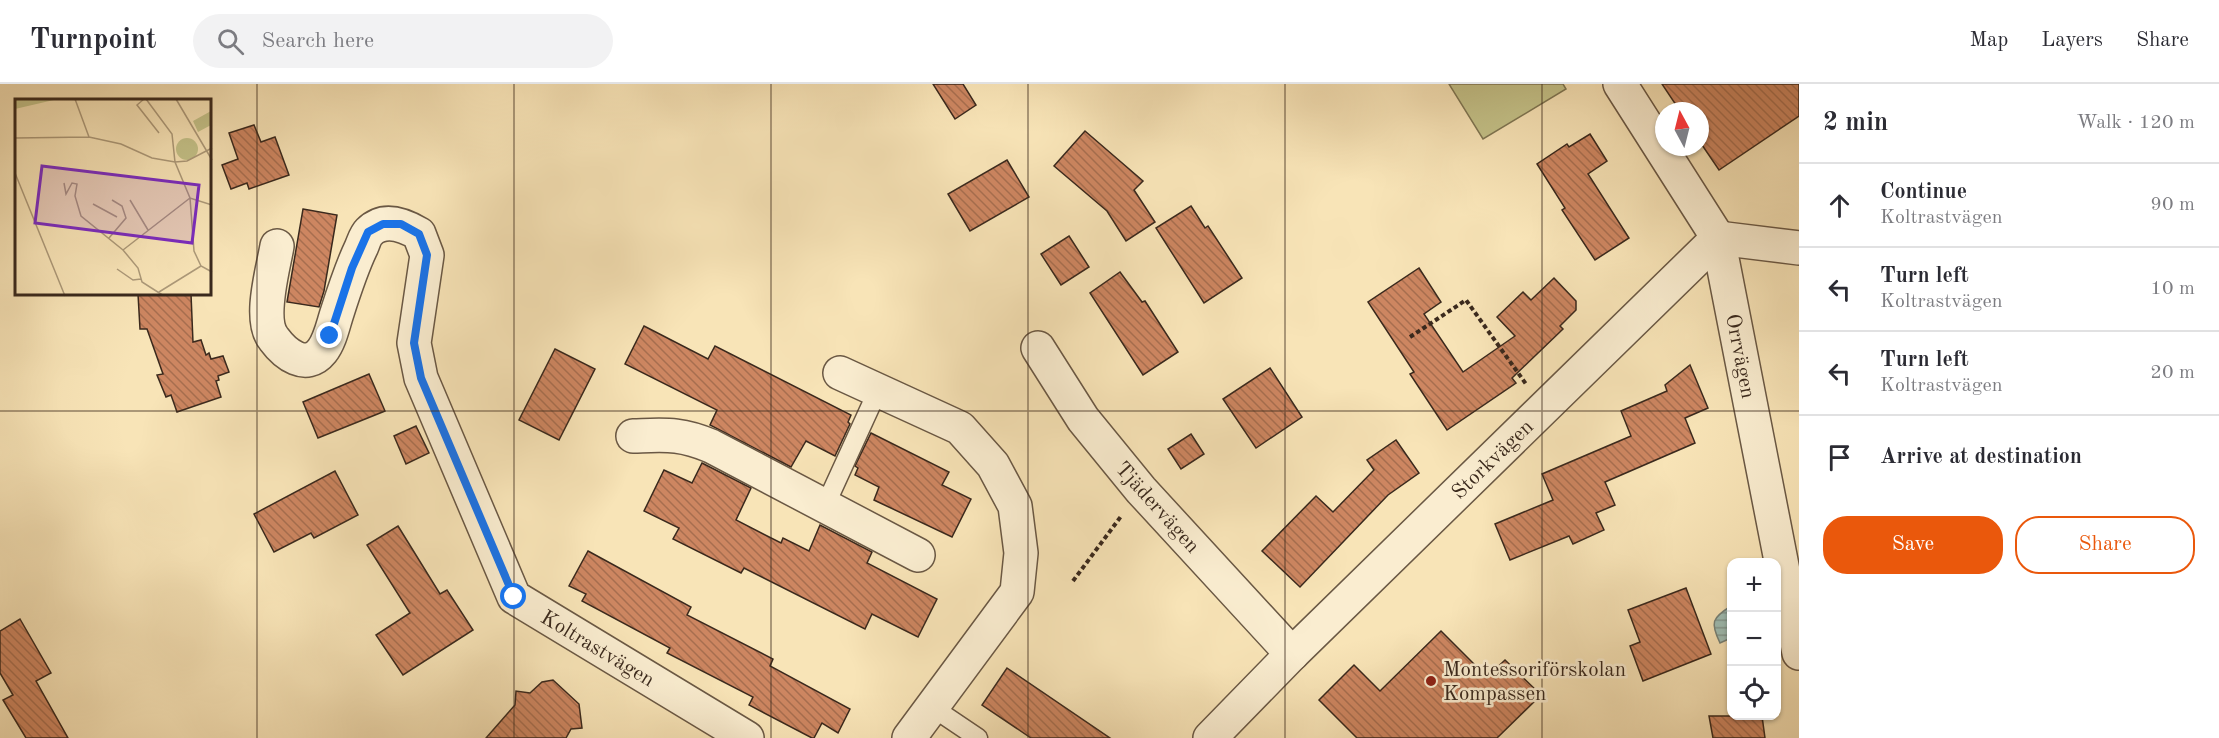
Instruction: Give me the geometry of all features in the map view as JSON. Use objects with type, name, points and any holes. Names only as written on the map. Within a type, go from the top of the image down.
[{"type":"street","name":"Orrvägen","points":[[1620,84],[1718,238],[1799,653]]},
{"type":"street","name":"Koltrastvägen","points":[[277,246],[266,309],[269,333],[283,351],[295,359],[308,360],[322,352],[330,336],[352,268],[368,232],[383,224],[401,224],[419,234],[427,255],[414,343],[421,378],[514,597],[747,738]]},
{"type":"street","points":[[1718,238],[1799,248]]},
{"type":"street","name":"Storkvägen","points":[[1210,738],[1292,654],[1718,238]]},
{"type":"street","name":"Tjädervägen","points":[[1038,348],[1083,419],[1141,490],[1292,654]]},
{"type":"street","points":[[840,373],[960,428],[993,465],[1015,506],[1021,553],[1017,592],[909,738]]},
{"type":"street","points":[[633,436],[669,434],[688,437],[711,446],[918,555]]},
{"type":"lane","points":[[825,506],[878,390]]},
{"type":"lane","points":[[932,707],[978,738]]},
{"type":"path","points":[[1410,337],[1466,300],[1525,383]]},
{"type":"path","points":[[1073,581],[1141,490]]},
{"type":"shaded area","points":[[1449,84],[1563,84],[1566,89],[1483,139]]},
{"type":"water","points":[[1727,609],[1727,640],[1720,643],[1714,625],[1720,614]]},
{"type":"building","points":[[933,84],[963,84],[976,105],[955,119]]},
{"type":"building","points":[[1662,84],[1799,84],[1799,116],[1719,170],[1709,155],[1709,102],[1674,102]]},
{"type":"building","points":[[254,125],[261,142],[275,137],[289,175],[249,189],[247,183],[231,189],[222,165],[238,159],[229,133]]},
{"type":"building","points":[[1085,131],[1143,181],[1134,190],[1155,222],[1126,241],[1107,211],[1054,166]]},
{"type":"building","points":[[1590,134],[1607,161],[1588,174],[1629,238],[1595,260],[1562,210],[1565,208],[1537,164],[1567,144],[1569,147]]},
{"type":"building","points":[[1007,160],[1029,197],[970,231],[948,194]]},
{"type":"building","points":[[1191,206],[1205,228],[1208,226],[1242,278],[1204,303],[1156,228]]},
{"type":"building","points":[[303,209],[337,215],[324,291],[319,307],[287,302]]},
{"type":"building","points":[[1069,236],[1089,267],[1061,285],[1041,254]]},
{"type":"building","points":[[1419,268],[1441,302],[1424,314],[1463,372],[1515,336],[1497,317],[1523,292],[1531,300],[1554,278],[1576,301],[1576,310],[1560,326],[1563,329],[1512,378],[1516,383],[1447,430],[1410,374],[1414,372],[1368,302]]},
{"type":"building","points":[[1120,272],[1142,302],[1145,301],[1178,352],[1143,375],[1090,293]]},
{"type":"building","points":[[138,296],[191,296],[193,342],[201,340],[206,355],[209,353],[211,359],[223,356],[229,372],[218,376],[219,380],[216,381],[221,397],[177,412],[171,395],[166,397],[157,375],[163,374],[147,329],[140,329]]},
{"type":"building","points":[[644,326],[708,359],[715,346],[851,415],[848,422],[850,424],[835,456],[806,441],[791,467],[710,425],[717,410],[625,364]]},
{"type":"building","points":[[555,349],[595,369],[559,440],[519,420]]},
{"type":"building","points":[[1690,365],[1708,408],[1685,418],[1695,443],[1605,482],[1615,505],[1596,513],[1604,530],[1573,544],[1569,536],[1510,560],[1495,524],[1553,500],[1542,474],[1631,436],[1621,411],[1667,391],[1665,385]]},
{"type":"building","points":[[1270,368],[1302,417],[1256,448],[1223,399]]},
{"type":"building","points":[[369,374],[385,411],[318,438],[303,402]]},
{"type":"building","points":[[416,426],[429,453],[406,464],[394,436]]},
{"type":"building","points":[[871,433],[949,472],[942,485],[971,499],[952,537],[874,500],[879,487],[855,475],[858,468],[855,466]]},
{"type":"building","points":[[1191,434],[1204,454],[1181,469],[1168,449]]},
{"type":"building","points":[[1396,440],[1419,473],[1388,495],[1300,587],[1262,551],[1316,496],[1333,512],[1374,470],[1367,460]]},
{"type":"building","points":[[702,463],[751,488],[736,520],[781,543],[783,538],[809,551],[820,525],[872,552],[867,563],[937,599],[918,637],[872,614],[865,629],[744,568],[741,573],[673,539],[679,528],[644,511],[664,470],[692,483]]},
{"type":"building","points":[[335,471],[358,515],[314,538],[311,533],[274,552],[254,514]]},
{"type":"building","points":[[398,526],[440,594],[447,590],[473,630],[403,675],[376,635],[410,613],[367,545]]},
{"type":"building","points":[[588,551],[691,607],[687,615],[773,659],[770,666],[850,709],[838,733],[822,723],[812,738],[749,705],[753,697],[667,653],[670,648],[582,601],[586,594],[569,586]]},
{"type":"building","points":[[1686,588],[1711,654],[1643,681],[1630,646],[1640,642],[1628,610]]},
{"type":"building","points":[[20,619],[51,673],[36,681],[68,738],[26,738],[3,700],[13,695],[0,673],[0,631]]},
{"type":"building","name":"Montessoriförskolan Kompassen","points":[[1441,631],[1487,677],[1505,660],[1541,695],[1497,738],[1357,738],[1319,700],[1354,665],[1380,691]]},
{"type":"building","points":[[1007,668],[1110,738],[1031,738],[982,705]]},
{"type":"building","points":[[553,680],[579,704],[582,728],[571,729],[566,738],[486,738],[515,705],[516,691],[530,693],[542,682]]},
{"type":"building","points":[[1709,716],[1727,716],[1727,720],[1763,720],[1765,738],[1713,738]]},
{"type":"place","name":"Montessoriförskolan Kompassen","points":[[1431,681]]},
{"type":"route","points":[[330,336],[352,268],[368,232],[383,224],[401,224],[419,234],[427,255],[414,343],[421,378],[514,597]]}]
